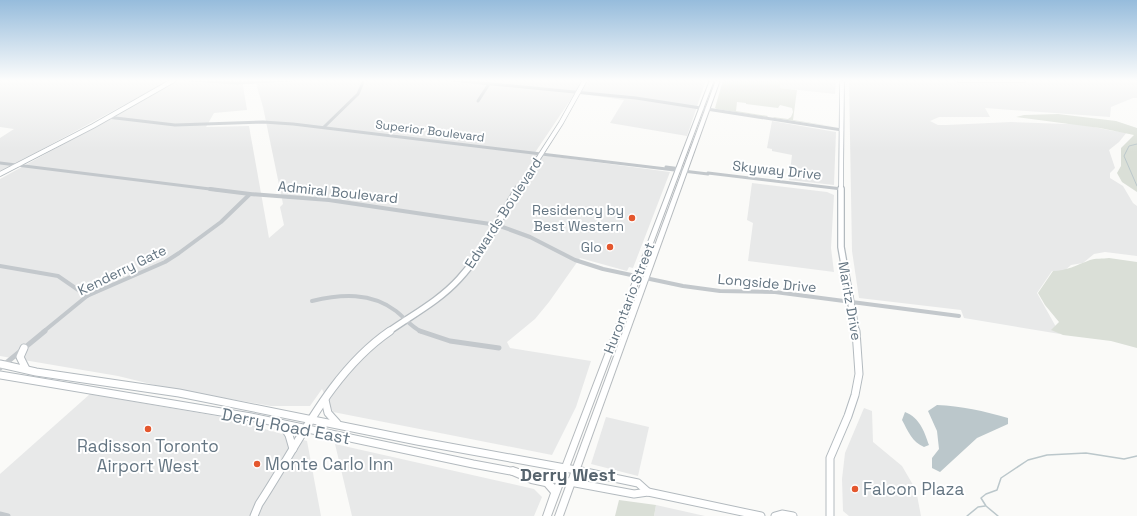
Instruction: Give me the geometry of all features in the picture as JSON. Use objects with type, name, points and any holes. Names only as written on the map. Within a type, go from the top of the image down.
[{"type":"main road","points":[[0,175],[132,104]]},
{"type":"main road","name":"Edwards Boulevard","points":[[254,516],[259,504],[305,429],[351,364],[370,345],[452,286],[475,260],[572,104]]},
{"type":"main road","name":"Hurontario Street","points":[[547,516],[702,104]]},
{"type":"main road","name":"Hurontario Street","points":[[559,516],[709,104]]},
{"type":"main road","name":"Maritz Drive","points":[[830,516],[830,458],[850,409],[859,374],[857,337],[841,247],[842,104]]},
{"type":"main road","points":[[24,348],[20,357],[26,369]]},
{"type":"main road","name":"Derry Road East","points":[[1,366],[179,394],[576,470],[638,483],[648,492]]},
{"type":"main road","points":[[46,383],[54,374]]},
{"type":"main road","name":"Derry Road East","points":[[0,375],[251,418],[634,494],[648,492]]},
{"type":"main road","points":[[77,388],[85,379]]},
{"type":"main road","points":[[325,400],[326,409],[329,416],[339,425]]},
{"type":"main road","points":[[224,413],[231,404]]},
{"type":"main road","points":[[251,418],[256,409]]},
{"type":"main road","points":[[281,424],[289,435],[293,449]]},
{"type":"main road","points":[[513,471],[531,479],[548,483],[556,492]]},
{"type":"main road","points":[[648,492],[760,516]]},
{"type":"main road","points":[[775,516],[782,514],[793,516]]},
{"type":"street","points":[[324,127],[348,104]]},
{"type":"street","points":[[675,104],[842,130]]},
{"type":"street","name":"Superior Boulevard","points":[[108,117],[175,125],[263,122],[324,127],[676,170]]},
{"type":"street","name":"Admiral Boulevard","points":[[0,162],[250,194],[329,200],[497,225],[530,237],[575,260],[603,270],[646,278]]},
{"type":"street","name":"Skyway Drive","points":[[676,170],[842,189]]},
{"type":"street","name":"Kenderry Gate","points":[[1,366],[87,296],[165,262],[221,222],[250,194]]},
{"type":"street","points":[[0,266],[58,276],[87,296]]},
{"type":"street","name":"Longside Drive","points":[[646,278],[696,288],[774,292],[959,316]]},
{"type":"street","points":[[312,301],[344,294],[362,297],[388,306],[421,332],[446,340],[499,348]]},
{"type":"street","points":[[0,514],[8,516]]},
{"type":"shaded area","points":[[0,104],[126,104],[0,172],[0,138],[14,129],[0,127]]},
{"type":"shaded area","points":[[136,104],[246,104],[247,110],[214,113],[206,127],[249,126],[269,238],[284,225],[280,207],[283,204],[262,104],[568,104],[534,154],[670,172],[633,268],[629,267],[627,271],[580,258],[535,319],[507,342],[510,348],[591,361],[576,407],[552,455],[333,412],[322,389],[310,406],[271,406],[167,388],[118,376],[0,356],[0,179]]},
{"type":"shaded area","points":[[622,104],[698,104],[687,136],[610,123]]},
{"type":"shaded area","points":[[716,104],[737,104],[736,111],[768,116],[767,117],[715,108]]},
{"type":"shaded area","points":[[747,104],[795,104],[793,120],[836,127],[774,118],[773,117],[788,119],[791,117],[793,112],[792,108],[780,105],[778,108]]},
{"type":"shaded area","points":[[849,104],[1118,104],[1111,107],[1110,117],[985,108],[990,117],[939,117],[930,121],[938,125],[1011,122],[1067,124],[1070,122],[1113,131],[1127,132],[1119,142],[1109,150],[1115,168],[1110,173],[1110,178],[1123,186],[1133,203],[1137,206],[1137,256],[1105,252],[1094,254],[1083,263],[1071,265],[1063,272],[1052,271],[1037,293],[1060,334],[964,318],[961,310],[859,298],[852,251]]},
{"type":"shaded area","points":[[1058,114],[1116,121],[1137,128],[1137,192],[1122,182],[1117,173],[1121,166],[1121,148],[1134,135],[1100,128],[1016,117],[1024,115]]},
{"type":"shaded area","points":[[772,121],[836,132],[834,185],[789,180],[792,155],[772,151],[772,149],[767,148]]},
{"type":"shaded area","points":[[752,183],[827,192],[834,195],[831,248],[834,272],[748,261],[753,223],[747,220]]},
{"type":"shaded area","points":[[1109,258],[1137,262],[1137,348],[1111,341],[1063,335],[1051,330],[1059,322],[1045,305],[1038,293],[1053,271],[1067,269],[1092,259]]},
{"type":"shaded area","points":[[90,394],[222,417],[307,441],[321,516],[0,516],[0,474]]},
{"type":"shaded area","points":[[937,405],[964,408],[999,415],[1008,418],[1008,424],[977,438],[940,472],[932,468],[932,458],[939,449],[937,431],[928,411]]},
{"type":"shaded area","points":[[864,408],[872,411],[873,442],[902,466],[916,490],[921,516],[849,516],[843,511],[842,479],[845,453]]},
{"type":"shaded area","points":[[905,412],[918,421],[929,445],[924,447],[920,445],[911,436],[902,420]]},
{"type":"shaded area","points":[[606,417],[649,427],[638,476],[591,464]]},
{"type":"shaded area","points":[[335,444],[534,489],[542,497],[534,516],[352,516]]},
{"type":"shaded area","points":[[619,500],[656,505],[654,516],[615,516]]},
{"type":"shaded area","points":[[656,505],[705,516],[654,516]]},
{"type":"waterway","points":[[1137,144],[1129,146],[1124,156],[1137,186]]},
{"type":"waterway","points":[[998,516],[986,506],[981,498],[986,494],[997,490],[1001,478],[1028,460],[1047,455],[1086,453],[1124,459],[1137,456]]},
{"type":"waterway","points":[[967,516],[978,507],[985,506]]},
{"type":"place","name":"Residency by Best Western","points":[[632,218]]},
{"type":"place","name":"Glo","points":[[610,247]]},
{"type":"place","name":"Radisson Toronto Airport West","points":[[148,429]]},
{"type":"place","name":"Monte Carlo Inn","points":[[257,464]]},
{"type":"place","name":"Falcon Plaza","points":[[855,489]]},
{"type":"district","name":"Derry West","points":[[568,475]]}]
